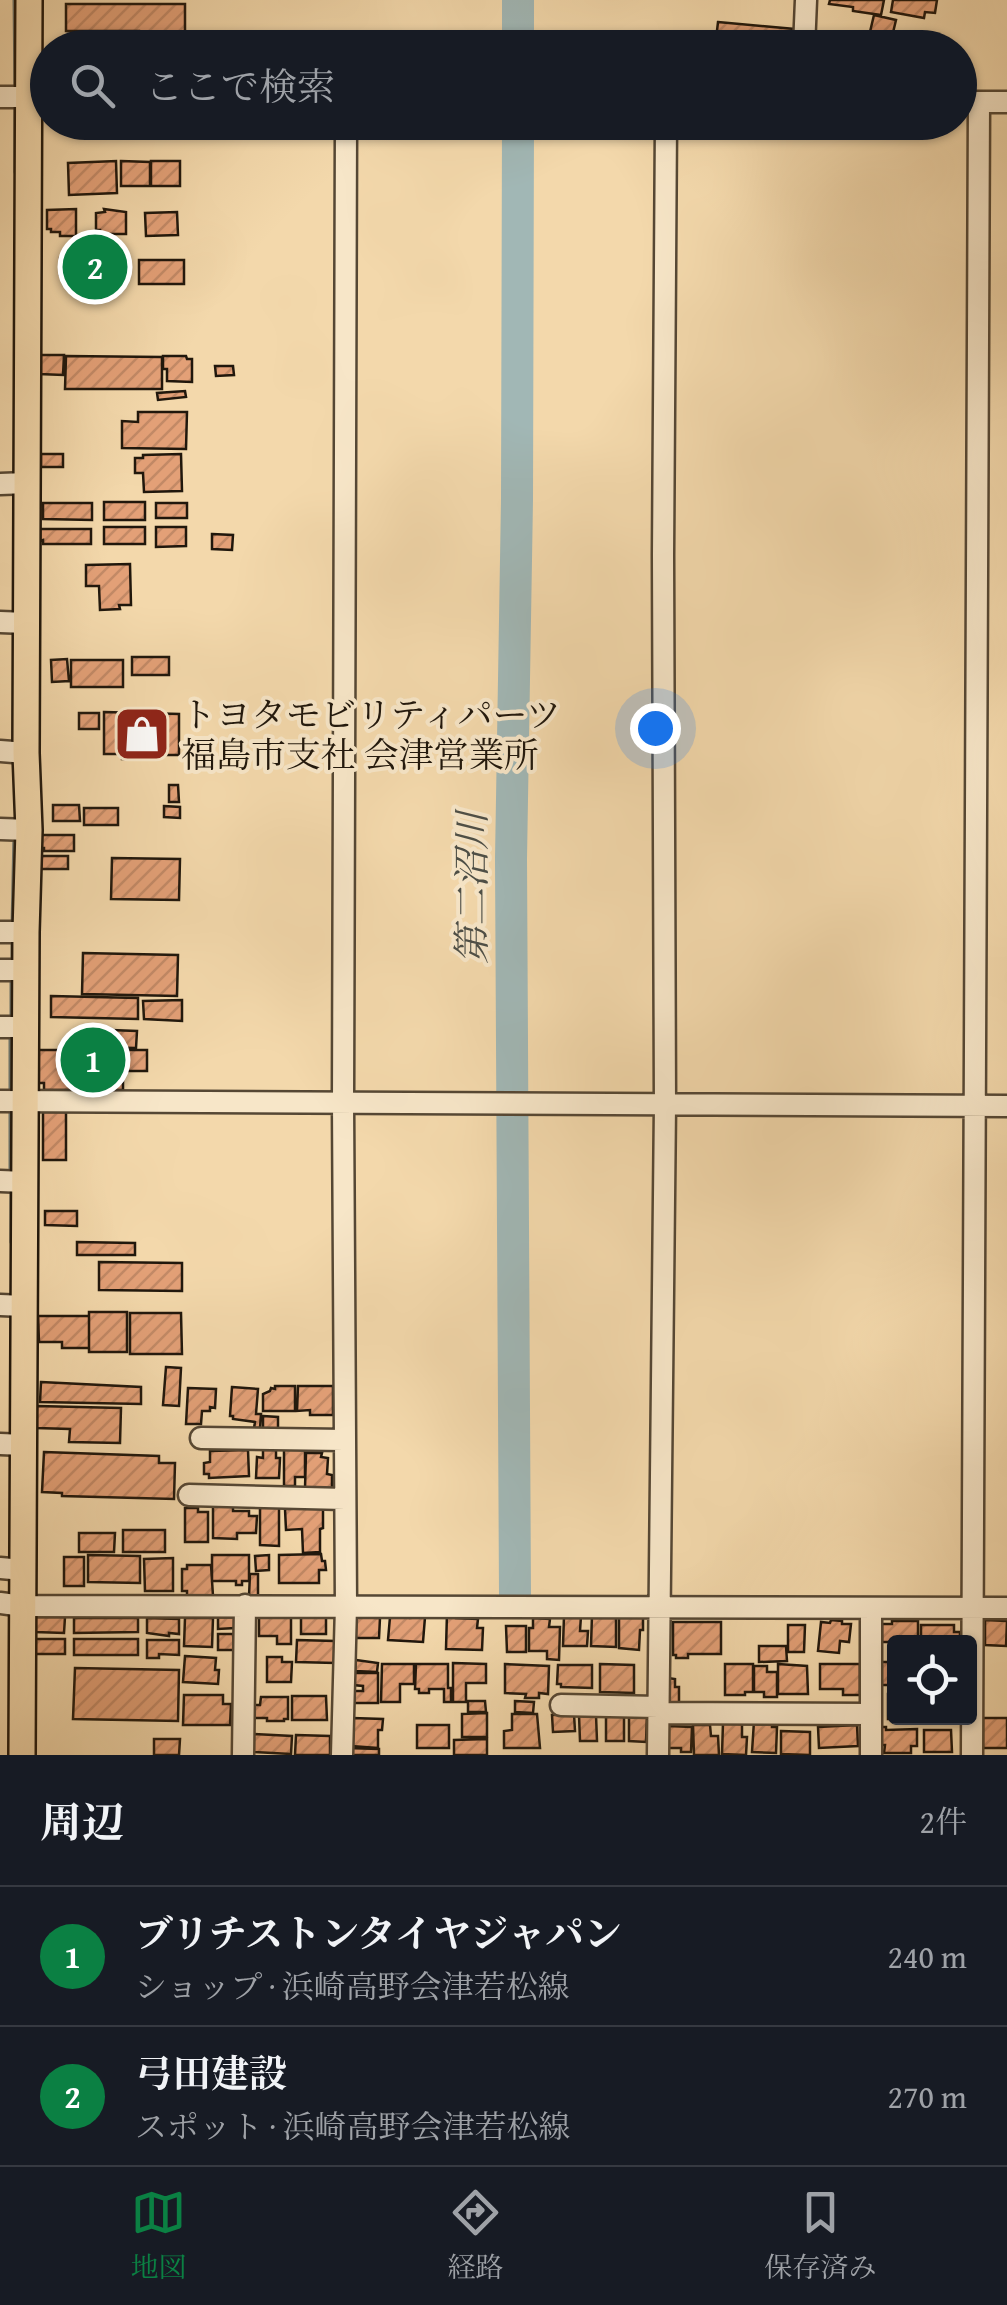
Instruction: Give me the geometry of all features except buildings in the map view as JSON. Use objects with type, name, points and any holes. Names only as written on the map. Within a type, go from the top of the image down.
[{"type":"main road","points":[[22,1755],[12,1605],[15,1102],[9,1027],[9,623],[27,483],[20,97],[29,0]]},
{"type":"street","points":[[805,30],[806,0]]},
{"type":"street","points":[[977,102],[1007,102]]},
{"type":"street","points":[[342,1755],[346,1606],[342,1104],[346,140]]},
{"type":"street","points":[[658,1755],[666,140]]},
{"type":"street","points":[[969,140],[975,1106],[972,1755]]},
{"type":"street","points":[[0,484],[27,483]]},
{"type":"street","points":[[15,1102],[1007,1106]]},
{"type":"street","points":[[201,1438],[344,1440]]},
{"type":"street","points":[[189,1496],[345,1499]]},
{"type":"street","points":[[12,1605],[1007,1608]]},
{"type":"street","points":[[244,1755],[245,1605]]},
{"type":"street","points":[[871,1608],[871,1755]]},
{"type":"street","points":[[561,1705],[871,1714]]},
{"type":"waterway","points":[[15,0],[16,92]]},
{"type":"waterway","name":"第二沼川","points":[[518,0],[518,30]]},
{"type":"waterway","points":[[16,103],[16,172]]},
{"type":"waterway","name":"第二沼川","points":[[515,1594],[511,859],[518,140]]},
{"type":"waterway","points":[[13,927],[15,833]]},
{"type":"waterway","points":[[13,938],[13,962]]},
{"type":"waterway","points":[[12,973],[12,1022]]},
{"type":"waterway","points":[[11,1033],[11,1097]]},
{"type":"waterway","points":[[11,1108],[11,1177]]},
{"type":"waterway","points":[[12,1188],[12,1242]]},
{"type":"place","name":"弓田建設","points":[[95,267]]},
{"type":"place","name":"トヨタモビリティパーツ 福島市支社 会津営業所","points":[[142,734]]},
{"type":"place","name":"ブリチストンタイヤジャパン","points":[[93,1060]]}]
